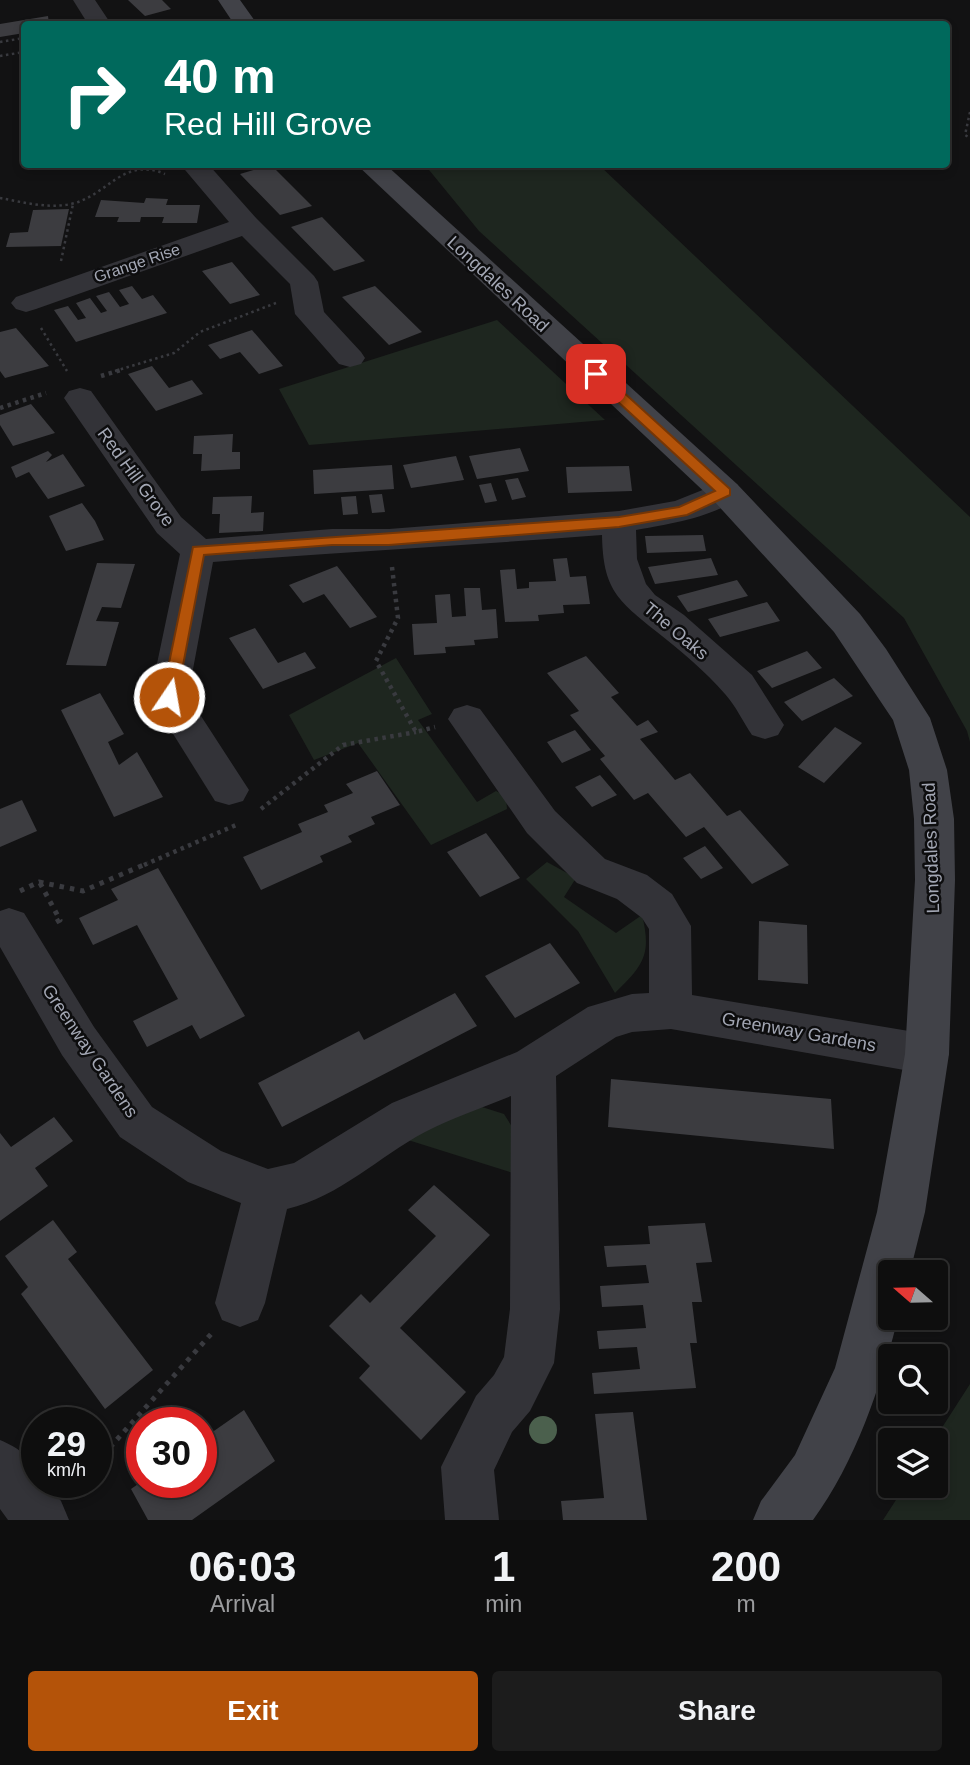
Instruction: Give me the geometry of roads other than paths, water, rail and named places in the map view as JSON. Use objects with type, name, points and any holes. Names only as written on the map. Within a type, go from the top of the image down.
[{"type":"street","points":[[84,0],[97,21]]},
{"type":"street","points":[[229,0],[242,21]]},
{"type":"street","points":[[197,168],[247,225],[304,282],[310,314],[349,358]]},
{"type":"street","name":"Longdales Road","points":[[373,168],[725,492],[847,623],[911,718],[928,770],[934,820],[934,932],[927,1054],[901,1212],[859,1372],[814,1474],[780,1520]]},
{"type":"street","name":"Grange Rise","points":[[26,303],[247,225]]},
{"type":"street","name":"Red Hill Grove","points":[[74,389],[169,525],[198,551]]},
{"type":"street","points":[[229,790],[169,697],[198,551],[332,541],[389,540],[619,522],[682,512],[725,492]]},
{"type":"street","name":"The Oaks","points":[[619,522],[620,559],[630,587],[643,604],[671,624],[739,685],[765,725]]},
{"type":"street","points":[[467,719],[541,822],[592,871],[632,887],[657,906],[670,926],[671,1010]]},
{"type":"street","name":"Greenway Gardens","points":[[9,910],[78,1041],[136,1122],[205,1167],[268,1191],[303,1183],[359,1151],[408,1118],[533,1066],[604,1021],[632,1013],[671,1010],[927,1054]]},
{"type":"street","points":[[471,1520],[467,1467],[494,1414],[512,1393],[529,1363],[535,1296],[533,1066]]},
{"type":"street","points":[[240,1303],[268,1191]]},
{"type":"street","points":[[0,1466],[42,1520]]}]
